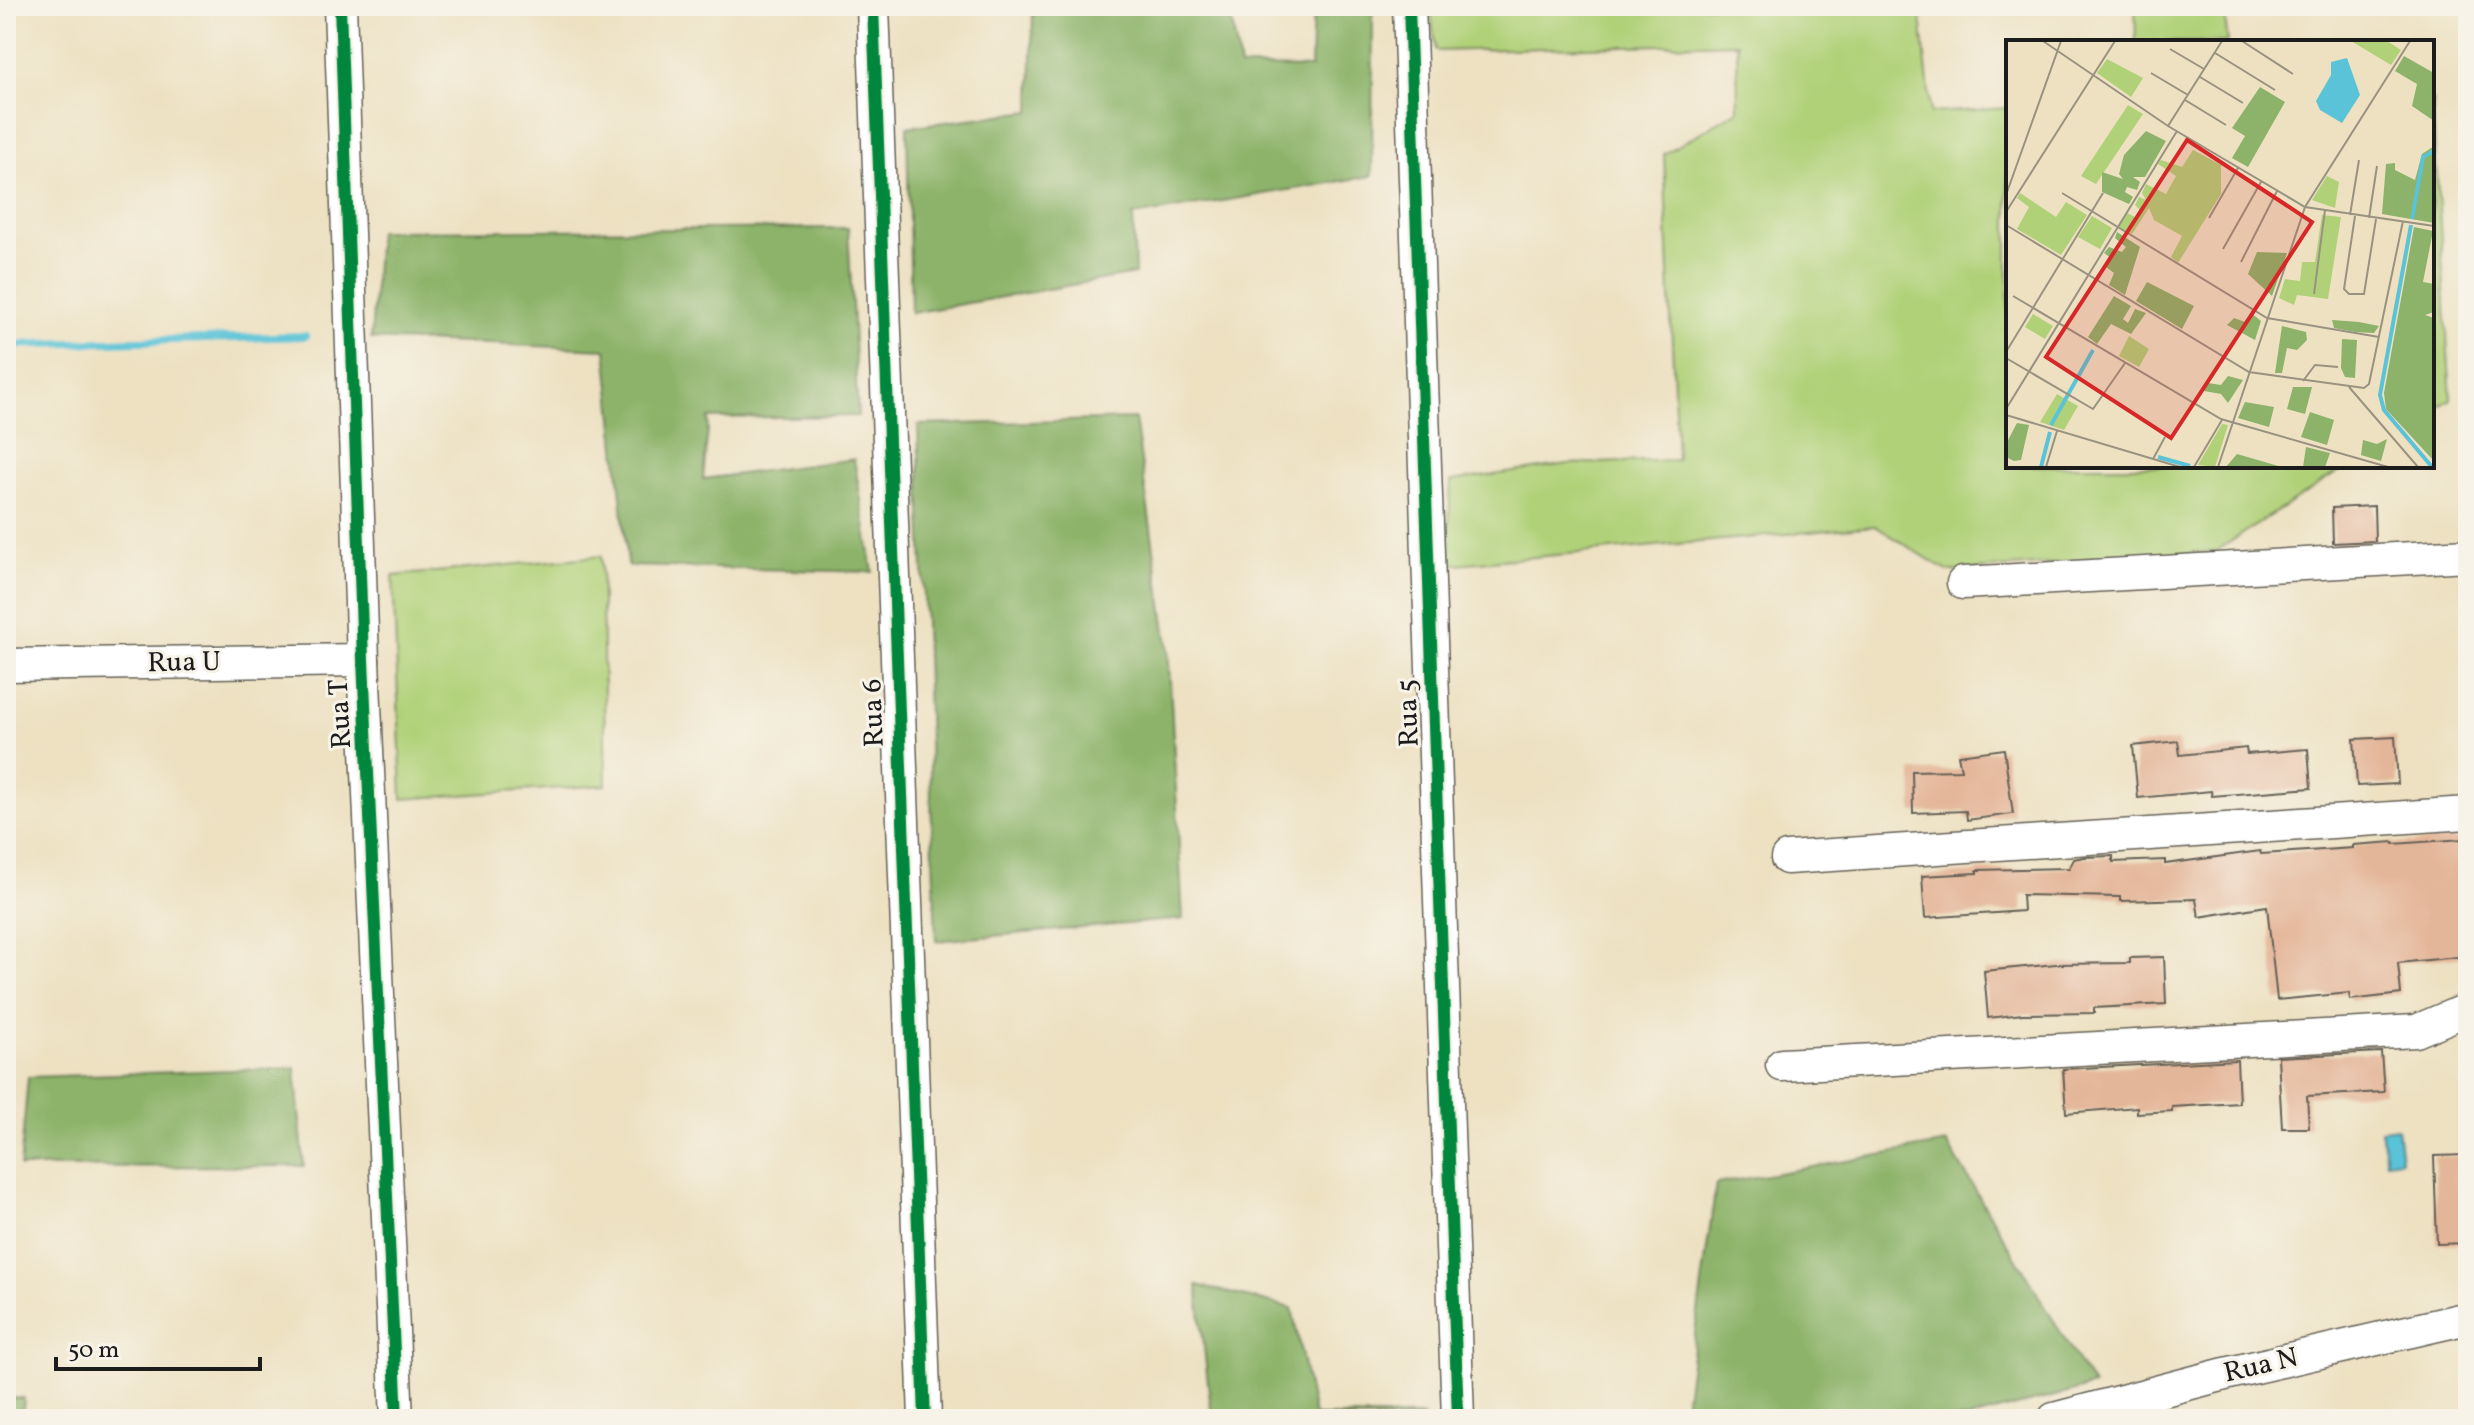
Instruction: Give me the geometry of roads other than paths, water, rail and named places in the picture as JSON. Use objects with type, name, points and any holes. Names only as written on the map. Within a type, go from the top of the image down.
[{"type":"street","name":"Rua T","points":[[340,6],[363,660],[397,1419]]},
{"type":"street","name":"Rua 6","points":[[873,6],[925,1419]]},
{"type":"street","name":"Rua 5","points":[[1409,6],[1458,1419]]},
{"type":"street","points":[[1963,583],[2468,555]]},
{"type":"street","name":"Rua U","points":[[6,665],[363,660]]},
{"type":"street","points":[[1787,858],[2468,813]]},
{"type":"street","points":[[2416,1031],[2468,1009]]},
{"type":"street","points":[[1782,1065],[2416,1031],[2468,1036]]},
{"type":"street","name":"Rua N","points":[[2054,1419],[2225,1374],[2468,1318]]},
{"type":"water","points":[[2397,1128],[2401,1160],[2386,1162],[2381,1130]]},
{"type":"waterway","points":[[6,345],[305,336]]}]
